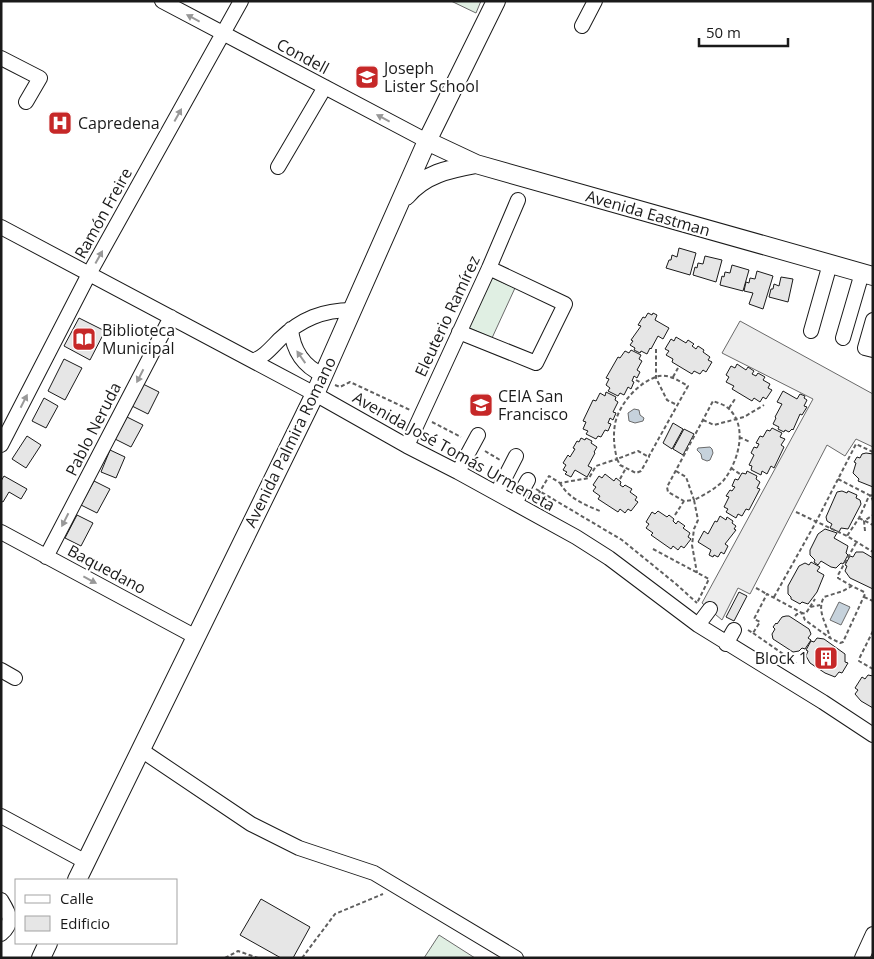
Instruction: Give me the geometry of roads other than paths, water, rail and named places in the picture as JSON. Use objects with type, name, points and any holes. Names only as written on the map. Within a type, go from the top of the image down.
[{"type":"main road","name":"Avenida Palmira Romano","points":[[78,879],[315,394],[427,141],[496,1]]},
{"type":"main road","name":"Avenida Eastman","points":[[427,141],[476,164],[867,275]]},
{"type":"main road","points":[[397,209],[410,191],[429,177],[450,168],[476,164]]},
{"type":"main road","points":[[41,958],[48,944]]},
{"type":"street","name":"Condell","points":[[162,1],[427,141]]},
{"type":"street","name":"Ramón Freire","points":[[1,444],[89,274],[241,1]]},
{"type":"street","points":[[582,26],[595,1]]},
{"type":"street","points":[[1,58],[40,78],[26,102]]},
{"type":"street","points":[[278,167],[325,87]]},
{"type":"street","name":"Eleuterio Ramírez","points":[[407,446],[489,268],[518,200]]},
{"type":"street","name":"Avenida José Tomás Urmeneta","points":[[1,227],[315,394],[529,511],[609,558],[698,625],[731,635],[823,702],[873,735]]},
{"type":"street","points":[[812,331],[830,264]]},
{"type":"street","points":[[459,332],[536,363],[564,304],[489,268]]},
{"type":"street","points":[[843,338],[867,275]]},
{"type":"street","points":[[253,361],[267,353],[291,329],[303,321],[322,313],[352,310]]},
{"type":"street","name":"Pablo Neruda","points":[[46,557],[170,317]]},
{"type":"street","points":[[873,320],[865,348],[873,350]]},
{"type":"street","points":[[291,329],[294,345],[301,359],[323,375]]},
{"type":"street","points":[[458,472],[478,435]]},
{"type":"street","points":[[497,493],[516,456]]},
{"type":"street","points":[[515,503],[527,482]]},
{"type":"street","name":"Baquedano","points":[[1,532],[196,637]]},
{"type":"street","points":[[698,625],[705,608]]},
{"type":"street","points":[[1,670],[15,678]]},
{"type":"street","points":[[141,750],[251,824],[299,848],[374,873],[516,958]]},
{"type":"street","points":[[1,816],[86,862]]},
{"type":"street","points":[[1,900],[9,912],[10,921],[8,928],[1,934]]},
{"type":"street","points":[[862,958],[873,934]]},
{"type":"place","name":"Joseph Lister School","points":[[367,77]]},
{"type":"place","name":"Capredena","points":[[60,123]]},
{"type":"place","name":"Biblioteca Municipal","points":[[84,339]]},
{"type":"place","name":"CEIA San Francisco","points":[[481,405]]},
{"type":"place","name":"Block 1","points":[[826,658]]}]
